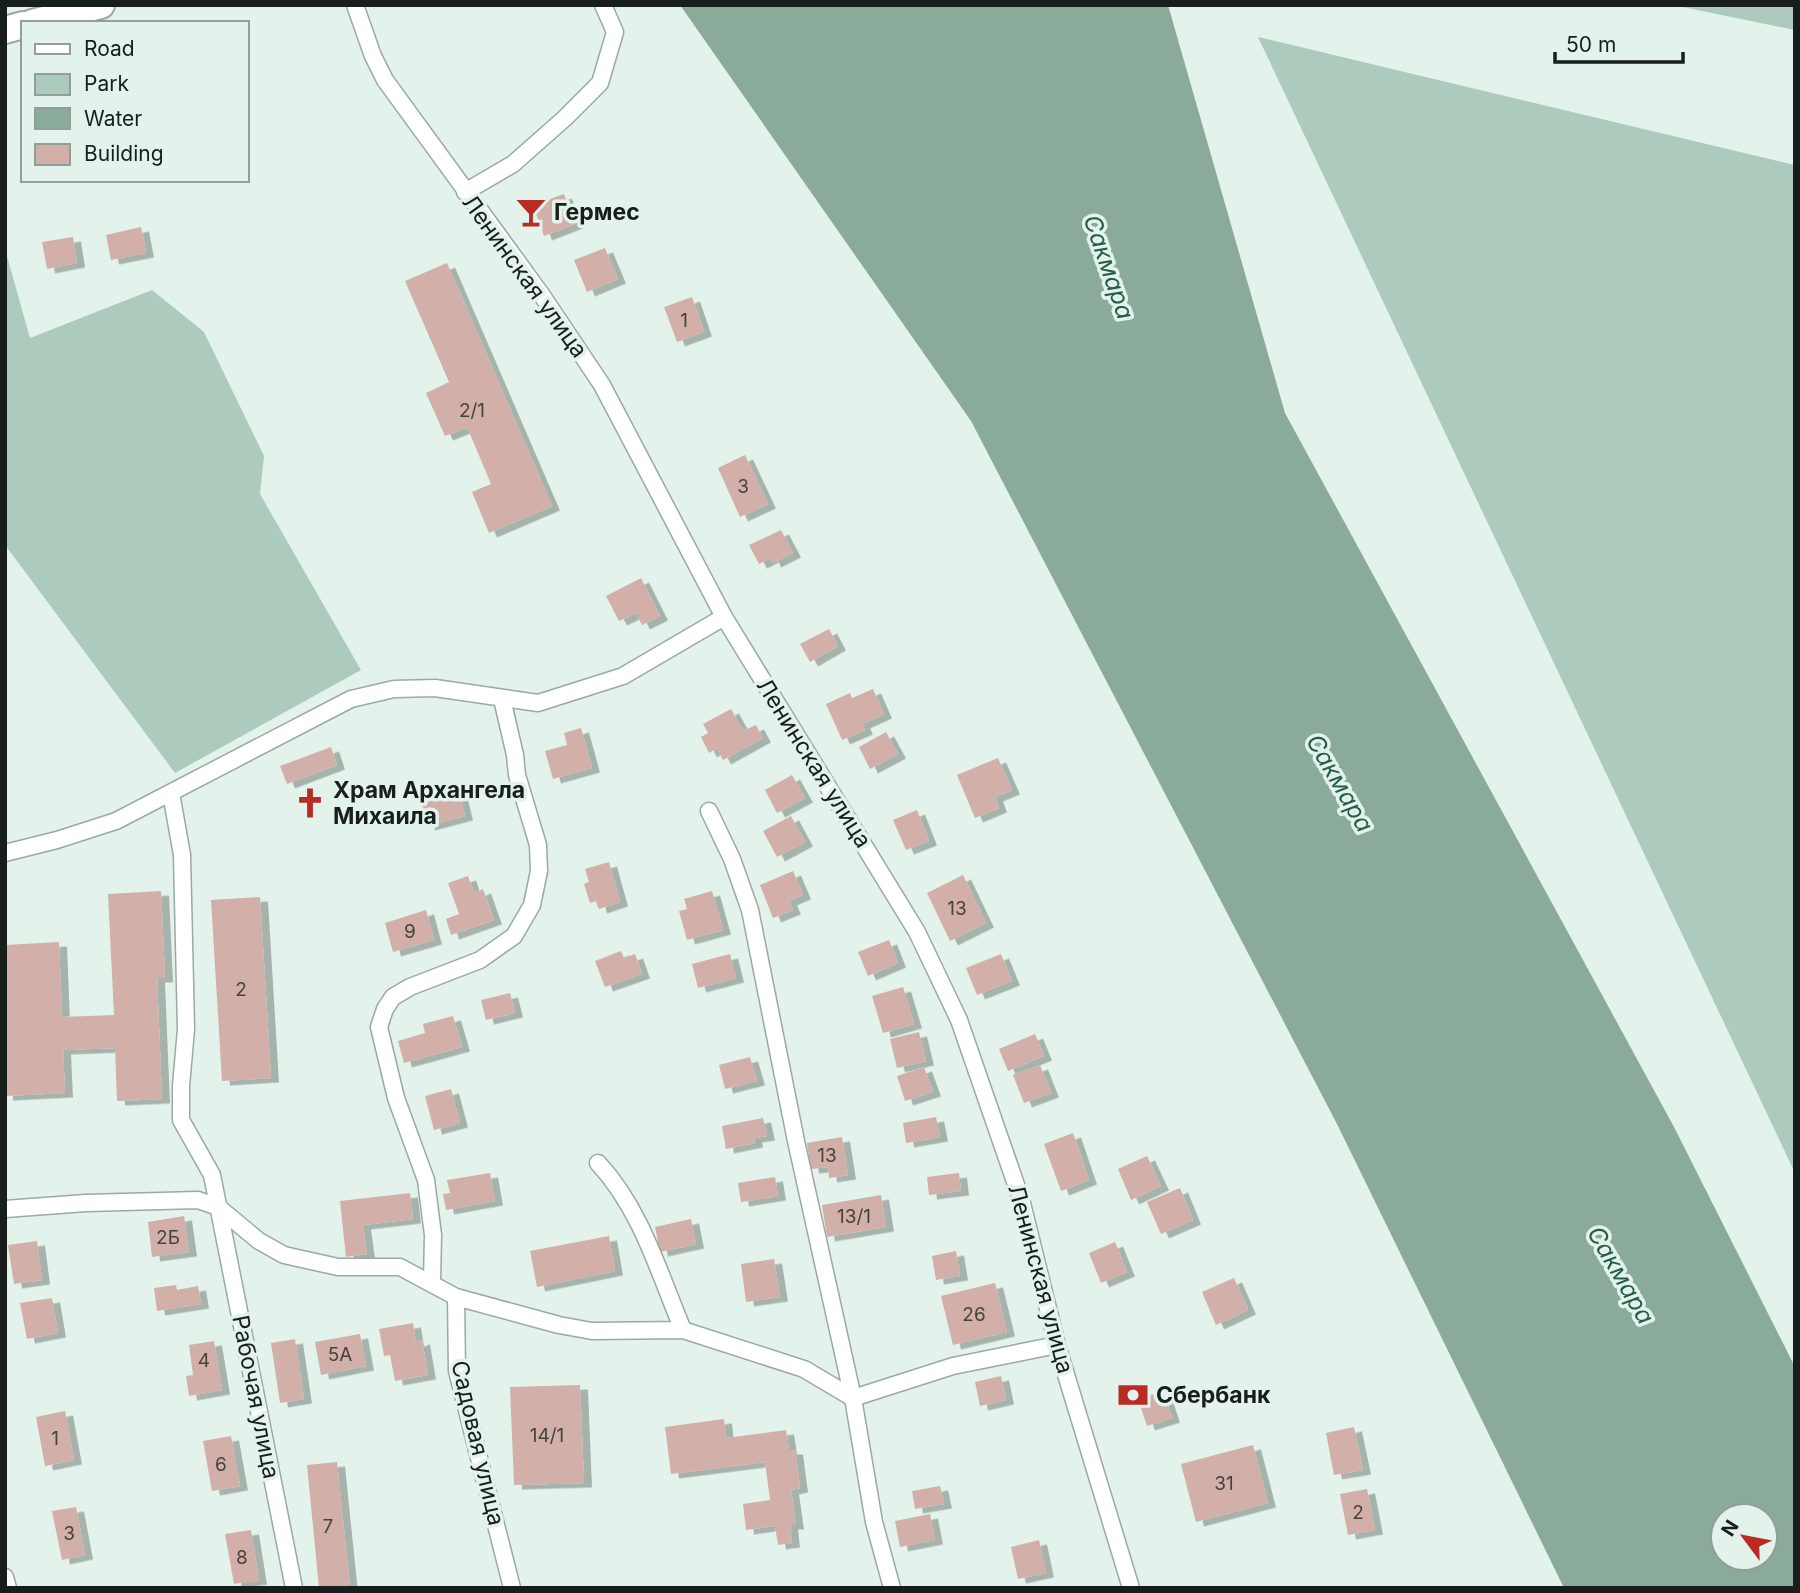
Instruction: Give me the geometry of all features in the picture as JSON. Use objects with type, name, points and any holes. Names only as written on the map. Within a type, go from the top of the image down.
[{"type":"highway","points":[[40,21],[101,5]]},
{"type":"street","name":"Ленинская улица","points":[[355,5],[373,56],[386,80],[541,294],[602,385],[724,617],[917,932],[959,1020],[1021,1199],[1057,1345],[1131,1588]]},
{"type":"street","points":[[465,191],[513,164],[600,83],[615,32],[603,5]]},
{"type":"street","points":[[5,853],[116,821],[351,699],[394,689],[435,688],[538,703],[623,676],[724,617]]},
{"type":"street","points":[[432,1282],[433,1235],[426,1180],[396,1098],[379,1027],[385,1009],[393,997],[410,987],[480,960],[514,936],[531,905],[539,871],[538,845],[517,775],[502,699]]},
{"type":"street","name":"Рабочая улица","points":[[171,793],[182,856],[186,1029],[181,1120],[212,1175],[294,1588]]},
{"type":"street","points":[[709,811],[733,859],[750,910],[796,1141],[853,1398],[874,1522],[892,1588]]},
{"type":"street","points":[[598,1163],[618,1184],[634,1212],[683,1330]]},
{"type":"street","points":[[5,1209],[86,1203],[198,1200],[218,1207],[259,1241],[284,1255],[338,1267],[400,1267],[456,1297],[559,1325],[592,1331],[683,1330],[804,1369],[853,1398],[953,1366],[1057,1345]]},
{"type":"street","name":"Садовая улица","points":[[456,1297],[457,1371],[512,1588]]},
{"type":"street","points":[[5,1577],[8,1588]]},
{"type":"green space","points":[[1673,5],[1795,5],[1795,30]]},
{"type":"green space","points":[[1258,37],[1795,165],[1795,1173]]},
{"type":"green space","points":[[5,249],[30,338],[152,290],[204,332],[264,456],[260,494],[361,670],[175,773],[5,545]]},
{"type":"water","name":"Сакмара","points":[[680,5],[1168,5],[1285,413],[1674,1127],[1795,1367],[1795,1588],[1564,1588],[1338,1126],[971,421]]},
{"type":"building","points":[[564,194],[575,224],[544,236],[533,205]]},
{"type":"building","points":[[141,227],[146,253],[111,260],[106,235]]},
{"type":"building","points":[[73,237],[77,263],[47,269],[42,242]]},
{"type":"building","points":[[605,248],[618,279],[587,292],[574,260]]},
{"type":"building","points":[[447,263],[552,506],[489,533],[472,492],[491,484],[467,427],[445,436],[426,393],[449,382],[405,281]]},
{"type":"building","points":[[692,297],[704,332],[677,342],[664,307]]},
{"type":"building","points":[[745,455],[768,504],[740,517],[718,468]]},
{"type":"building","points":[[781,530],[793,553],[773,563],[771,558],[759,564],[749,545]]},
{"type":"building","points":[[641,578],[660,616],[642,625],[636,613],[619,621],[606,596]]},
{"type":"building","points":[[829,629],[838,646],[810,662],[800,644]]},
{"type":"building","points":[[873,689],[884,714],[862,724],[865,730],[842,740],[826,704],[850,693],[852,698]]},
{"type":"building","points":[[731,709],[743,731],[756,725],[763,738],[723,760],[717,748],[709,753],[701,737],[708,733],[703,724]]},
{"type":"building","points":[[581,728],[592,768],[553,779],[545,751],[567,745],[564,733]]},
{"type":"building","points":[[886,732],[898,754],[870,769],[859,747]]},
{"type":"building","points":[[331,747],[337,765],[287,784],[280,766]]},
{"type":"building","points":[[998,758],[1012,790],[995,797],[999,808],[975,818],[957,775]]},
{"type":"building","points":[[792,775],[805,798],[777,813],[765,790]]},
{"type":"building","points":[[458,787],[465,816],[427,826],[420,796]]},
{"type":"building","points":[[917,810],[929,841],[906,850],[893,820]]},
{"type":"building","points":[[791,816],[805,842],[777,857],[763,831]]},
{"type":"building","points":[[609,862],[620,902],[599,909],[597,901],[590,903],[584,884],[589,882],[585,869]]},
{"type":"building","points":[[793,871],[803,895],[789,901],[793,910],[773,918],[760,885]]},
{"type":"building","points":[[963,875],[986,923],[950,941],[927,893]]},
{"type":"building","points":[[468,876],[474,893],[483,889],[494,920],[451,935],[446,919],[459,914],[448,883]]},
{"type":"building","points":[[161,891],[165,978],[157,978],[162,1099],[117,1101],[115,1048],[63,1050],[65,1093],[5,1096],[5,945],[59,942],[62,1017],[114,1015],[108,894]]},
{"type":"building","points":[[712,891],[723,930],[687,940],[679,911],[687,909],[684,899]]},
{"type":"building","points":[[260,897],[271,1078],[222,1081],[211,900]]},
{"type":"building","points":[[426,910],[434,940],[393,952],[385,923]]},
{"type":"building","points":[[889,940],[898,963],[868,976],[858,952]]},
{"type":"building","points":[[621,951],[624,958],[635,954],[642,974],[605,987],[595,961]]},
{"type":"building","points":[[730,954],[736,978],[698,988],[692,964]]},
{"type":"building","points":[[1001,954],[1012,981],[977,995],[966,968]]},
{"type":"building","points":[[903,987],[914,1024],[883,1033],[872,996]]},
{"type":"building","points":[[510,993],[515,1013],[486,1020],[481,1000]]},
{"type":"building","points":[[453,1016],[462,1047],[404,1063],[398,1041],[425,1033],[423,1024]]},
{"type":"building","points":[[919,1032],[926,1061],[897,1068],[890,1039]]},
{"type":"building","points":[[1035,1034],[1044,1056],[1008,1071],[999,1049]]},
{"type":"building","points":[[750,1057],[757,1081],[725,1089],[719,1065]]},
{"type":"building","points":[[1040,1065],[1051,1093],[1024,1103],[1013,1075]]},
{"type":"building","points":[[924,1067],[933,1092],[905,1101],[897,1076]]},
{"type":"building","points":[[451,1089],[460,1123],[434,1130],[425,1096]]},
{"type":"building","points":[[936,1117],[940,1137],[906,1143],[903,1123]]},
{"type":"building","points":[[763,1118],[767,1136],[754,1138],[755,1143],[726,1149],[722,1126]]},
{"type":"building","points":[[1073,1133],[1089,1180],[1061,1191],[1044,1144]]},
{"type":"building","points":[[842,1137],[848,1175],[829,1178],[828,1167],[811,1169],[807,1143]]},
{"type":"building","points":[[1147,1156],[1161,1186],[1131,1200],[1118,1169]]},
{"type":"building","points":[[490,1173],[495,1201],[446,1210],[443,1194],[450,1193],[447,1180]]},
{"type":"building","points":[[959,1173],[961,1191],[929,1195],[927,1177]]},
{"type":"building","points":[[775,1177],[778,1196],[741,1202],[738,1183]]},
{"type":"building","points":[[1180,1188],[1193,1220],[1161,1234],[1147,1202]]},
{"type":"building","points":[[410,1193],[413,1219],[363,1225],[367,1254],[346,1257],[340,1201]]},
{"type":"building","points":[[881,1195],[886,1227],[827,1237],[822,1205]]},
{"type":"building","points":[[184,1216],[189,1252],[152,1257],[148,1222]]},
{"type":"building","points":[[691,1219],[696,1244],[660,1252],[655,1227]]},
{"type":"building","points":[[609,1236],[615,1271],[537,1287],[530,1251]]},
{"type":"building","points":[[37,1241],[42,1280],[14,1284],[8,1245]]},
{"type":"building","points":[[1115,1242],[1127,1272],[1101,1283],[1089,1253]]},
{"type":"building","points":[[956,1251],[960,1276],[936,1280],[932,1256]]},
{"type":"building","points":[[774,1259],[780,1297],[746,1302],[741,1264]]},
{"type":"building","points":[[1234,1278],[1248,1310],[1216,1325],[1202,1292]]},
{"type":"building","points":[[995,1283],[1007,1332],[953,1345],[941,1296]]},
{"type":"building","points":[[176,1285],[177,1290],[198,1286],[201,1304],[157,1311],[154,1288]]},
{"type":"building","points":[[52,1298],[58,1333],[27,1339],[20,1303]]},
{"type":"building","points":[[413,1323],[416,1342],[422,1340],[428,1375],[395,1381],[390,1355],[384,1356],[379,1329]]},
{"type":"building","points":[[360,1334],[366,1366],[321,1375],[315,1342]]},
{"type":"building","points":[[295,1339],[304,1399],[280,1403],[271,1343]]},
{"type":"building","points":[[214,1341],[222,1390],[189,1396],[186,1376],[193,1375],[189,1345]]},
{"type":"building","points":[[1001,1376],[1006,1400],[980,1406],[975,1382]]},
{"type":"building","points":[[580,1385],[584,1483],[514,1485],[510,1387]]},
{"type":"building","points":[[1163,1391],[1172,1418],[1147,1426],[1138,1399]]},
{"type":"building","points":[[65,1411],[74,1460],[45,1466],[36,1417]]},
{"type":"building","points":[[724,1419],[726,1438],[786,1430],[789,1450],[795,1450],[800,1488],[791,1490],[796,1525],[790,1525],[792,1543],[778,1545],[775,1526],[746,1530],[743,1504],[770,1500],[765,1462],[671,1474],[665,1427]]},
{"type":"building","points":[[1354,1427],[1363,1470],[1334,1475],[1326,1433]]},
{"type":"building","points":[[231,1436],[240,1486],[212,1491],[203,1441]]},
{"type":"building","points":[[1253,1445],[1268,1503],[1196,1522],[1181,1464]]},
{"type":"building","points":[[337,1462],[350,1588],[319,1588],[307,1465]]},
{"type":"building","points":[[940,1486],[944,1504],[915,1509],[912,1491]]},
{"type":"building","points":[[1367,1489],[1375,1530],[1348,1535],[1340,1494]]},
{"type":"building","points":[[76,1507],[85,1555],[62,1560],[52,1511]]},
{"type":"building","points":[[930,1514],[935,1540],[900,1547],[895,1521]]},
{"type":"building","points":[[251,1530],[259,1580],[234,1584],[225,1534]]},
{"type":"building","points":[[1039,1540],[1046,1573],[1018,1579],[1011,1547]]},
{"type":"place","name":"Гермес","points":[[531,212]]},
{"type":"place","name":"Храм Архангела Михаила","points":[[310,803]]},
{"type":"place","name":"Сбербанк","points":[[1133,1395]]}]
